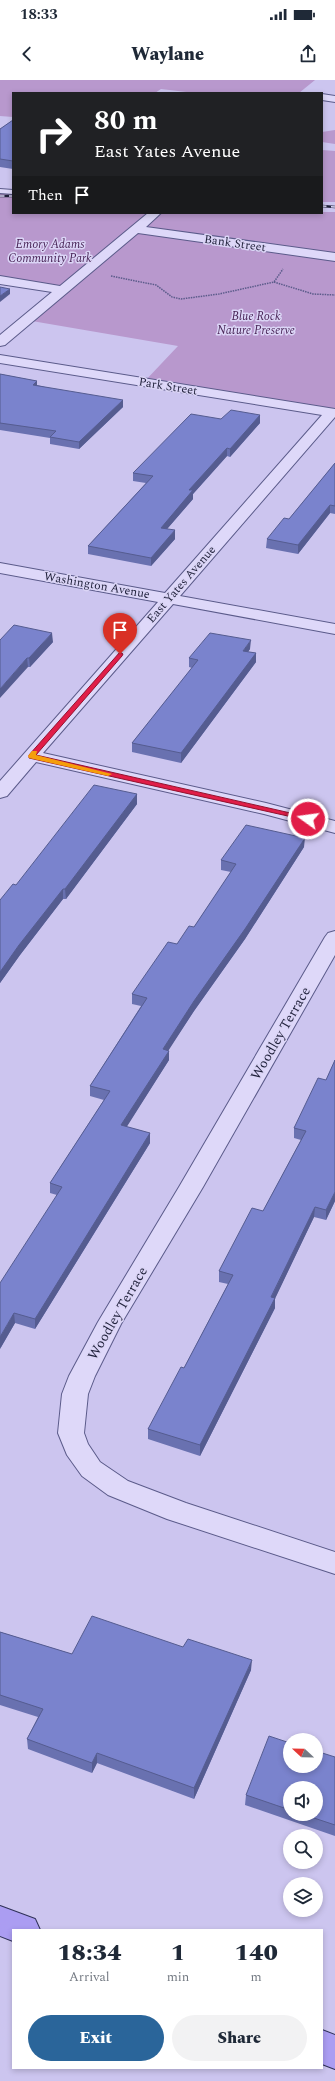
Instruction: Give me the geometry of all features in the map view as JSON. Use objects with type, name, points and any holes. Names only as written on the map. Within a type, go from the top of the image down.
[{"type":"main road","points":[[0,1921],[21,1929]]},
{"type":"main road","points":[[323,2047],[335,2052]]},
{"type":"street","points":[[323,97],[335,99]]},
{"type":"street","points":[[0,342],[154,214]]},
{"type":"street","name":"Bank Street","points":[[136,229],[335,257]]},
{"type":"street","points":[[0,280],[62,290]]},
{"type":"street","name":"Park Street","points":[[0,359],[333,412]]},
{"type":"street","name":"East Yates Avenue","points":[[0,792],[333,412]]},
{"type":"street","name":"Washington Avenue","points":[[0,568],[335,629]]},
{"type":"street","points":[[31,756],[266,809],[335,827]]},
{"type":"street","name":"Woodley Terrace","points":[[335,937],[192,1187],[110,1322],[82,1376],[75,1394],[71,1432],[76,1448],[91,1469],[118,1488],[177,1511],[335,1563]]},
{"type":"lane","points":[[0,191],[12,192]]},
{"type":"path","points":[[274,282],[296,251]]},
{"type":"path","points":[[84,271],[156,285],[172,297],[181,299],[219,294],[274,282],[313,294],[335,295]]},
{"type":"green space","points":[[0,80],[315,80],[300,92],[186,92],[161,89],[156,92],[12,92],[12,117],[0,116]]},
{"type":"green space","points":[[335,130],[335,144],[323,142],[323,132]]},
{"type":"green space","points":[[323,150],[335,151],[335,202],[323,202]]},
{"type":"green space","name":"Blue Rock Nature Preserve","points":[[0,191],[12,192],[12,214],[323,214],[323,212],[335,212],[335,413],[144,382],[178,346],[26,320],[62,290],[0,280]]},
{"type":"building","points":[[12,121],[12,161],[0,159],[0,129]]},
{"type":"building","points":[[0,287],[10,289],[0,296]]},
{"type":"building","points":[[0,374],[37,381],[33,385],[123,400],[79,442],[50,437],[56,431],[0,423]]},
{"type":"building","points":[[231,410],[260,415],[230,449],[227,448],[189,490],[193,490],[161,528],[175,530],[151,558],[88,546],[153,476],[133,473],[191,414],[221,419]]},
{"type":"building","points":[[335,463],[335,506],[330,505],[298,545],[267,539],[284,518],[289,519]]},
{"type":"building","points":[[14,625],[52,633],[29,658],[27,658],[0,689],[0,640]]},
{"type":"building","points":[[210,633],[251,640],[243,651],[256,653],[181,753],[132,743],[198,660],[189,658]]},
{"type":"building","points":[[94,785],[137,794],[65,889],[63,889],[19,945],[0,972],[0,900],[13,884],[16,885]]},
{"type":"building","points":[[246,825],[305,838],[163,1049],[169,1051],[121,1125],[150,1133],[35,1319],[14,1313],[0,1337],[0,1283],[62,1187],[50,1183],[110,1091],[90,1086],[147,998],[132,994],[168,942],[177,944],[189,926],[194,927],[236,864],[221,860]]},
{"type":"building","points":[[335,1060],[335,1192],[326,1210],[315,1207],[271,1297],[275,1298],[200,1445],[148,1429],[181,1367],[184,1368],[233,1275],[219,1271],[252,1208],[263,1211],[306,1131],[294,1128],[318,1078],[326,1080]]},
{"type":"building","points":[[92,1616],[183,1647],[188,1639],[252,1660],[194,1788],[97,1753],[92,1763],[27,1739],[43,1709],[0,1695],[0,1632],[72,1654]]},
{"type":"building","points":[[269,1736],[283,1741],[283,1773],[323,1773],[323,1753],[335,1757],[335,1825],[323,1821],[323,1781],[283,1781],[283,1808],[246,1795]]},
{"type":"railway","points":[[0,196],[12,196]]},
{"type":"railway","points":[[323,206],[335,207]]},
{"type":"slow traffic","points":[[34,753],[31,756],[108,774]]},
{"type":"route","points":[[120,654],[31,756],[308,819]]},
{"type":"park label","name":"Emory Adams Community Park","points":[[50,251]]}]
